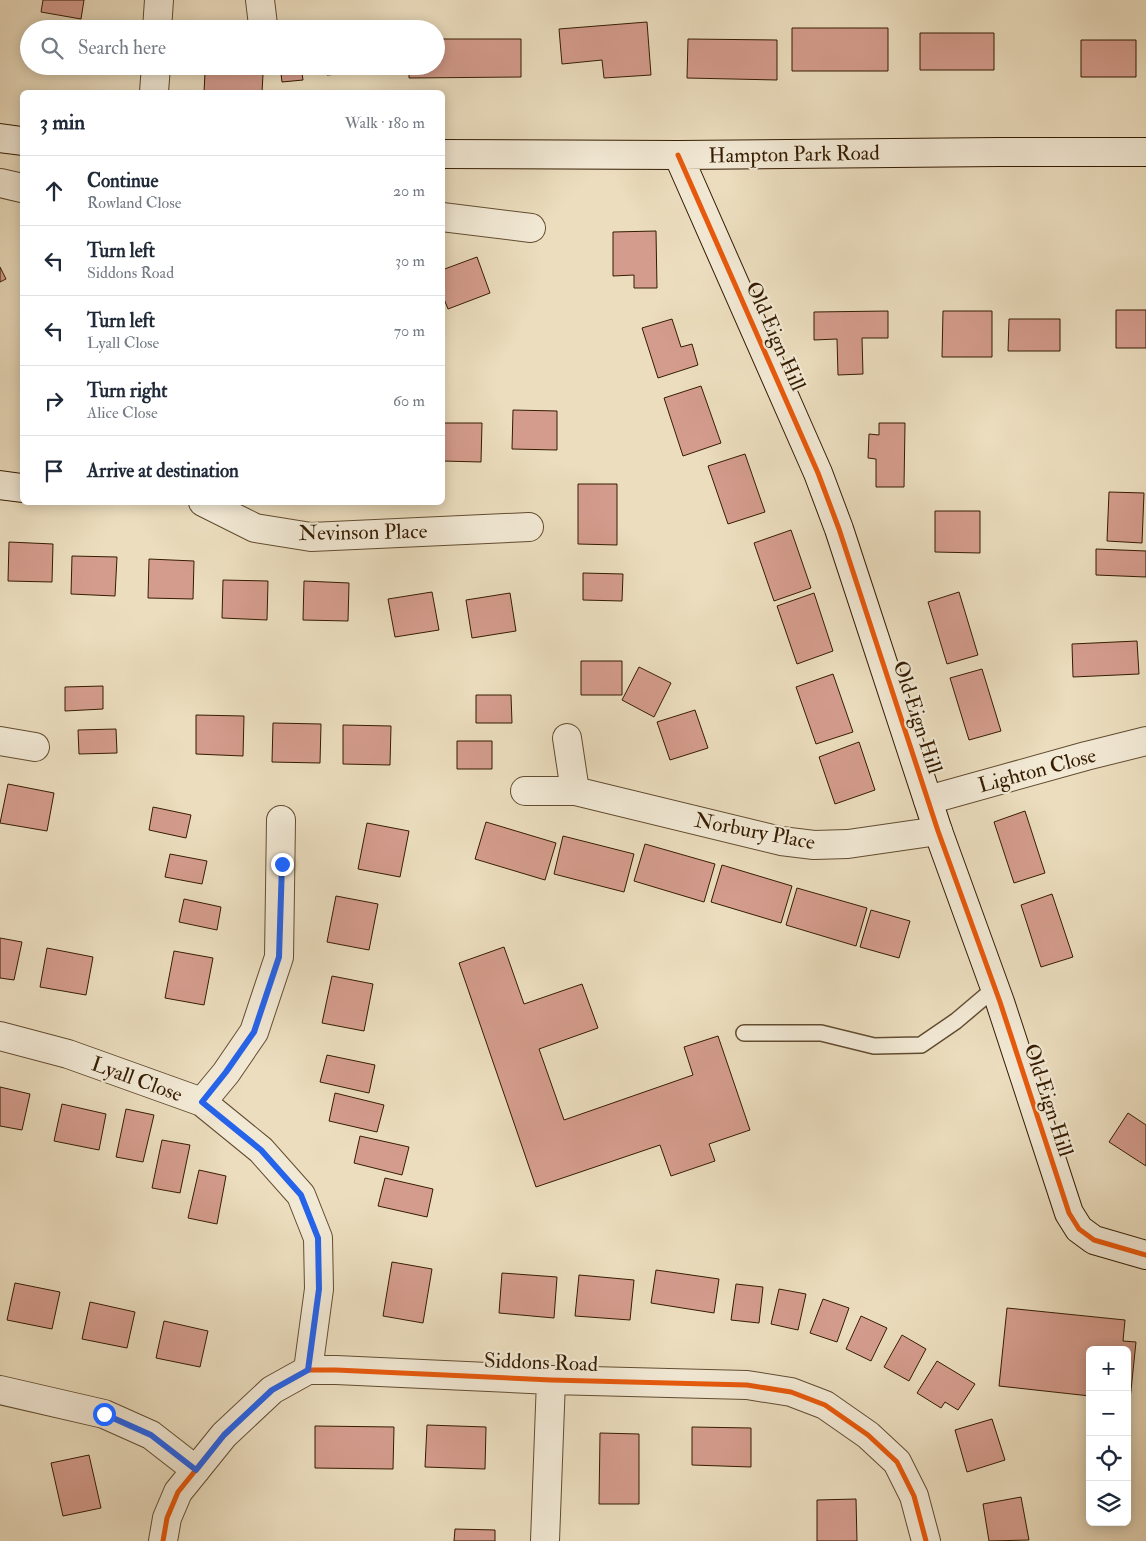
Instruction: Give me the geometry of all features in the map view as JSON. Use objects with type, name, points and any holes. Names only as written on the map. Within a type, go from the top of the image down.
[{"type":"street","points":[[158,20],[159,0]]},
{"type":"street","points":[[154,90],[155,75]]},
{"type":"street","points":[[0,138],[20,141]]},
{"type":"street","name":"Hampton Park Road","points":[[445,154],[678,155],[1146,152]]},
{"type":"street","name":"Old Eign Hill","points":[[678,155],[818,472],[839,529],[938,831],[995,988],[1069,1213],[1079,1229],[1094,1240],[1146,1255]]},
{"type":"street","points":[[0,183],[20,188]]},
{"type":"street","points":[[445,217],[531,228]]},
{"type":"street","points":[[0,485],[20,488]]},
{"type":"street","name":"Nevinson Place","points":[[209,505],[254,528],[311,537],[529,527]]},
{"type":"street","points":[[567,738],[575,790]]},
{"type":"street","points":[[0,740],[35,747]]},
{"type":"street","name":"Lighton Close","points":[[928,800],[1146,741]]},
{"type":"street","name":"Norbury Place","points":[[525,790],[575,790],[781,841],[814,845],[848,844],[938,831]]},
{"type":"street","points":[[202,1102],[254,1032],[279,957],[282,820]]},
{"type":"street","name":"Lyall Close","points":[[0,1036],[68,1054],[202,1102],[261,1150],[301,1195],[318,1238],[319,1289],[308,1370]]},
{"type":"street","name":"Siddons Road","points":[[162,1541],[167,1518],[178,1492],[224,1435],[272,1390],[308,1370],[336,1370],[550,1380],[747,1385],[791,1392],[825,1405],[868,1435],[896,1462],[914,1496],[926,1541]]},
{"type":"street","points":[[545,1541],[550,1380]]},
{"type":"street","points":[[0,1390],[104,1414],[151,1435],[196,1470]]},
{"type":"lane","points":[[744,1033],[821,1033],[874,1046],[921,1045],[956,1021],[995,988]]},
{"type":"building","points":[[43,0],[84,0],[81,19],[41,12]]},
{"type":"building","points":[[647,22],[651,75],[604,78],[602,60],[562,64],[559,29]]},
{"type":"building","points":[[792,28],[888,28],[888,71],[792,71]]},
{"type":"building","points":[[920,33],[994,33],[994,70],[920,70]]},
{"type":"building","points":[[445,39],[521,39],[521,77],[409,78],[409,75],[445,75]]},
{"type":"building","points":[[688,39],[777,40],[777,80],[687,78]]},
{"type":"building","points":[[1081,40],[1136,40],[1136,77],[1081,77]]},
{"type":"building","points":[[205,75],[263,75],[262,90],[204,90]]},
{"type":"building","points":[[281,75],[302,75],[303,80],[282,82]]},
{"type":"building","points":[[656,231],[657,288],[634,288],[634,275],[613,276],[613,232]]},
{"type":"building","points":[[477,257],[490,293],[448,309],[445,302],[445,269]]},
{"type":"building","points":[[0,267],[6,279],[0,282]]},
{"type":"building","points":[[1116,310],[1146,310],[1146,348],[1116,348]]},
{"type":"building","points":[[888,311],[888,338],[862,338],[863,374],[838,375],[837,339],[814,340],[814,312]]},
{"type":"building","points":[[943,311],[992,311],[992,357],[942,357]]},
{"type":"building","points":[[672,319],[681,347],[692,344],[698,365],[658,378],[642,328]]},
{"type":"building","points":[[1009,319],[1060,319],[1060,351],[1008,351]]},
{"type":"building","points":[[701,386],[721,443],[683,456],[664,398]]},
{"type":"building","points":[[513,410],[557,411],[557,450],[512,449]]},
{"type":"building","points":[[445,423],[482,423],[481,462],[445,461]]},
{"type":"building","points":[[879,423],[905,423],[904,487],[876,487],[876,459],[868,458],[869,434],[879,435]]},
{"type":"building","points":[[745,454],[765,512],[728,524],[708,466]]},
{"type":"building","points":[[578,484],[617,484],[617,545],[578,544]]},
{"type":"building","points":[[1109,492],[1144,493],[1142,543],[1107,541]]},
{"type":"building","points":[[935,511],[980,511],[980,553],[935,552]]},
{"type":"building","points":[[791,530],[811,588],[774,601],[754,543]]},
{"type":"building","points":[[9,542],[53,544],[52,582],[8,581]]},
{"type":"building","points":[[1096,549],[1146,551],[1146,577],[1096,575]]},
{"type":"building","points":[[72,556],[117,557],[115,596],[71,594]]},
{"type":"building","points":[[149,559],[194,561],[193,599],[148,598]]},
{"type":"building","points":[[583,573],[623,574],[622,601],[583,600]]},
{"type":"building","points":[[223,580],[268,581],[267,620],[222,618]]},
{"type":"building","points":[[304,581],[349,583],[348,621],[303,620]]},
{"type":"building","points":[[432,592],[439,630],[395,637],[388,599]]},
{"type":"building","points":[[959,592],[978,655],[947,664],[928,602]]},
{"type":"building","points":[[510,593],[516,631],[472,638],[466,600]]},
{"type":"building","points":[[814,593],[833,651],[797,664],[777,606]]},
{"type":"building","points":[[1137,641],[1139,674],[1073,677],[1072,644]]},
{"type":"building","points":[[581,661],[622,661],[622,695],[581,695]]},
{"type":"building","points":[[639,667],[671,683],[654,717],[622,700]]},
{"type":"building","points":[[982,669],[1001,731],[969,740],[950,678]]},
{"type":"building","points":[[833,674],[853,732],[816,744],[796,687]]},
{"type":"building","points":[[103,686],[103,709],[65,711],[65,687]]},
{"type":"building","points":[[476,695],[511,695],[512,723],[476,723]]},
{"type":"building","points":[[695,710],[708,748],[670,760],[657,722]]},
{"type":"building","points":[[196,715],[244,716],[243,756],[196,754]]},
{"type":"building","points":[[273,723],[321,724],[320,763],[272,762]]},
{"type":"building","points":[[343,725],[391,726],[390,765],[343,764]]},
{"type":"building","points":[[116,729],[117,753],[79,754],[78,730]]},
{"type":"building","points":[[457,741],[492,741],[492,769],[457,769]]},
{"type":"building","points":[[859,742],[875,790],[835,804],[819,757]]},
{"type":"building","points":[[8,784],[54,793],[47,831],[0,823]]},
{"type":"building","points":[[153,807],[191,815],[186,838],[149,830]]},
{"type":"building","points":[[1025,811],[1045,873],[1014,883],[994,822]]},
{"type":"building","points":[[486,822],[556,843],[545,880],[475,859]]},
{"type":"building","points":[[367,823],[409,831],[400,877],[358,869]]},
{"type":"building","points":[[563,836],[634,854],[624,892],[554,874]]},
{"type":"building","points":[[645,844],[715,864],[704,902],[634,881]]},
{"type":"building","points":[[170,854],[207,861],[202,884],[165,877]]},
{"type":"building","points":[[722,865],[792,886],[781,923],[711,902]]},
{"type":"building","points":[[797,888],[867,908],[856,946],[786,925]]},
{"type":"building","points":[[1052,894],[1073,957],[1041,967],[1021,905]]},
{"type":"building","points":[[336,896],[378,904],[369,950],[327,942]]},
{"type":"building","points":[[184,899],[221,907],[217,930],[179,922]]},
{"type":"building","points":[[871,910],[910,921],[899,958],[860,947]]},
{"type":"building","points":[[0,938],[22,942],[14,980],[0,978]]},
{"type":"building","points":[[504,947],[524,1004],[582,984],[598,1028],[539,1049],[564,1120],[693,1075],[684,1047],[718,1036],[750,1130],[709,1144],[715,1161],[671,1176],[660,1145],[536,1187],[459,963]]},
{"type":"building","points":[[47,948],[93,957],[86,995],[40,987]]},
{"type":"building","points":[[174,951],[213,958],[204,1005],[165,998]]},
{"type":"building","points":[[332,976],[373,984],[364,1031],[322,1023]]},
{"type":"building","points":[[327,1055],[375,1065],[369,1093],[320,1082]]},
{"type":"building","points":[[0,1087],[30,1094],[22,1130],[0,1126]]},
{"type":"building","points":[[335,1093],[384,1105],[377,1132],[329,1121]]},
{"type":"building","points":[[62,1104],[106,1114],[99,1150],[54,1141]]},
{"type":"building","points":[[126,1109],[154,1115],[143,1162],[116,1157]]},
{"type":"building","points":[[1128,1113],[1146,1125],[1146,1166],[1109,1142]]},
{"type":"building","points":[[360,1136],[409,1147],[402,1175],[354,1163]]},
{"type":"building","points":[[162,1140],[190,1145],[180,1193],[152,1188]]},
{"type":"building","points":[[199,1170],[226,1176],[217,1224],[188,1218]]},
{"type":"building","points":[[385,1178],[433,1189],[427,1217],[378,1206]]},
{"type":"building","points":[[392,1262],[432,1269],[423,1323],[383,1316]]},
{"type":"building","points":[[656,1270],[719,1279],[714,1313],[651,1303]]},
{"type":"building","points":[[502,1273],[557,1277],[554,1318],[499,1313]]},
{"type":"building","points":[[579,1275],[634,1280],[630,1320],[575,1316]]},
{"type":"building","points":[[15,1283],[60,1292],[52,1329],[7,1320]]},
{"type":"building","points":[[736,1284],[763,1287],[759,1323],[731,1320]]},
{"type":"building","points":[[779,1289],[806,1294],[798,1330],[771,1324]]},
{"type":"building","points":[[823,1299],[849,1308],[837,1342],[810,1333]]},
{"type":"building","points":[[90,1302],[135,1312],[127,1348],[82,1339]]},
{"type":"building","points":[[1007,1308],[1125,1320],[1123,1341],[1136,1342],[1131,1390],[1131,1346],[1086,1346],[1086,1396],[999,1386]]},
{"type":"building","points":[[861,1316],[887,1328],[871,1361],[846,1349]]},
{"type":"building","points":[[164,1321],[208,1331],[200,1367],[156,1358]]},
{"type":"building","points":[[902,1335],[926,1349],[909,1381],[884,1367]]},
{"type":"building","points":[[937,1361],[975,1384],[958,1410],[945,1402],[941,1408],[917,1393]]},
{"type":"building","points":[[992,1419],[1005,1460],[967,1472],[955,1430]]},
{"type":"building","points":[[427,1425],[486,1427],[485,1469],[425,1467]]},
{"type":"building","points":[[315,1426],[394,1427],[393,1469],[315,1468]]},
{"type":"building","points":[[692,1427],[751,1428],[751,1467],[692,1465]]},
{"type":"building","points":[[600,1433],[639,1434],[639,1504],[599,1504]]},
{"type":"building","points":[[89,1455],[101,1508],[63,1516],[51,1463]]},
{"type":"building","points":[[1021,1497],[1029,1540],[989,1541],[983,1504]]},
{"type":"building","points":[[856,1499],[857,1541],[817,1541],[817,1500]]},
{"type":"building","points":[[455,1529],[495,1530],[495,1541],[454,1541]]},
{"type":"cycle path","points":[[678,155],[818,473],[839,529],[938,831],[1000,1002],[1069,1213],[1079,1229],[1094,1240],[1146,1255]]},
{"type":"cycle path","points":[[163,1541],[167,1518],[178,1492],[224,1435],[272,1390],[308,1370],[551,1380],[747,1385],[791,1392],[825,1405],[868,1435],[897,1462],[914,1496],[926,1541]]},
{"type":"route","points":[[104,1414],[151,1435],[196,1470],[224,1435],[272,1390],[308,1370],[319,1289],[318,1238],[301,1195],[261,1150],[202,1102],[254,1032],[279,957],[282,864]]}]
